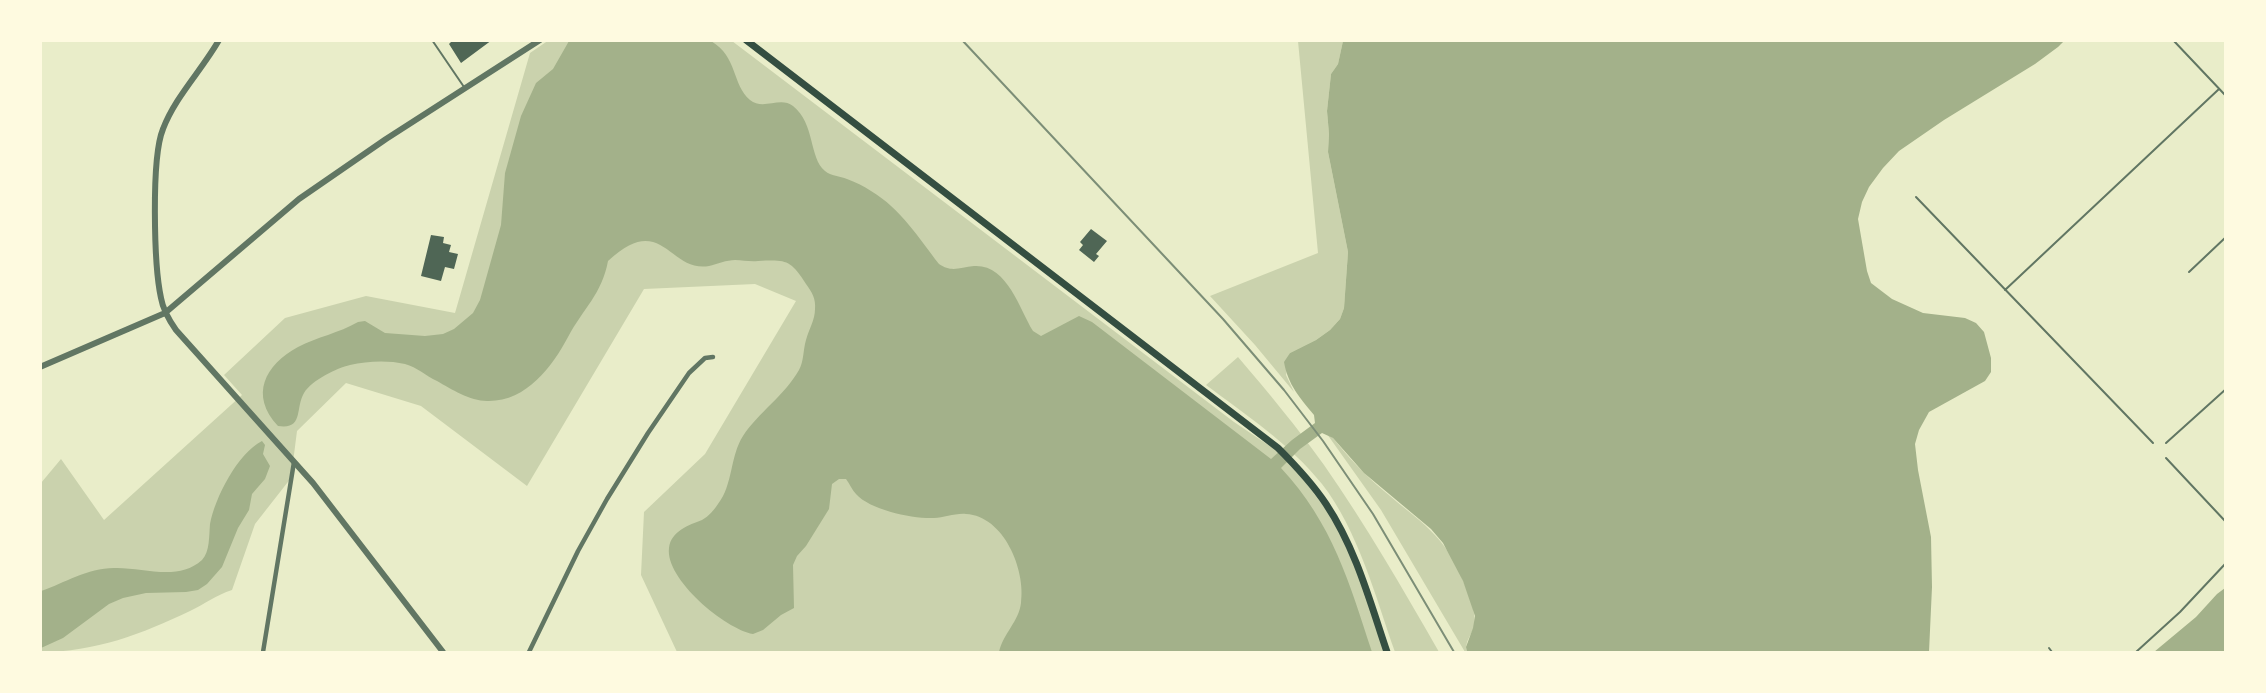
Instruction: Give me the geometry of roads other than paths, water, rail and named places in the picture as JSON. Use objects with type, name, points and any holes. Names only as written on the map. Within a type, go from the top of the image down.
[{"type":"main road","points":[[746,40],[1278,448],[1318,493],[1341,529],[1387,652]]},
{"type":"street","points":[[219,40],[174,108],[159,141],[156,165],[157,258],[160,295],[165,313],[176,330],[338,514],[443,652]]},
{"type":"street","points":[[40,367],[165,313],[299,199],[379,144],[466,90],[540,40]]},
{"type":"street","points":[[529,652],[578,551],[648,433],[689,374],[705,358],[713,357]]},
{"type":"street","points":[[263,652],[294,462]]},
{"type":"lane","points":[[432,40],[466,90]]},
{"type":"lane","points":[[2173,40],[2226,96]]},
{"type":"lane","points":[[2005,290],[2219,89]]},
{"type":"lane","points":[[1916,197],[2153,443]]},
{"type":"lane","points":[[2189,272],[2226,237]]},
{"type":"lane","points":[[2166,443],[2226,389]]},
{"type":"lane","points":[[2166,458],[2226,522]]},
{"type":"lane","points":[[2136,652],[2180,612],[2226,563]]},
{"type":"lane","points":[[2049,648],[2052,652]]},
{"type":"railway","points":[[962,40],[1223,319],[1284,390],[1323,441],[1373,514],[1454,652]]}]
